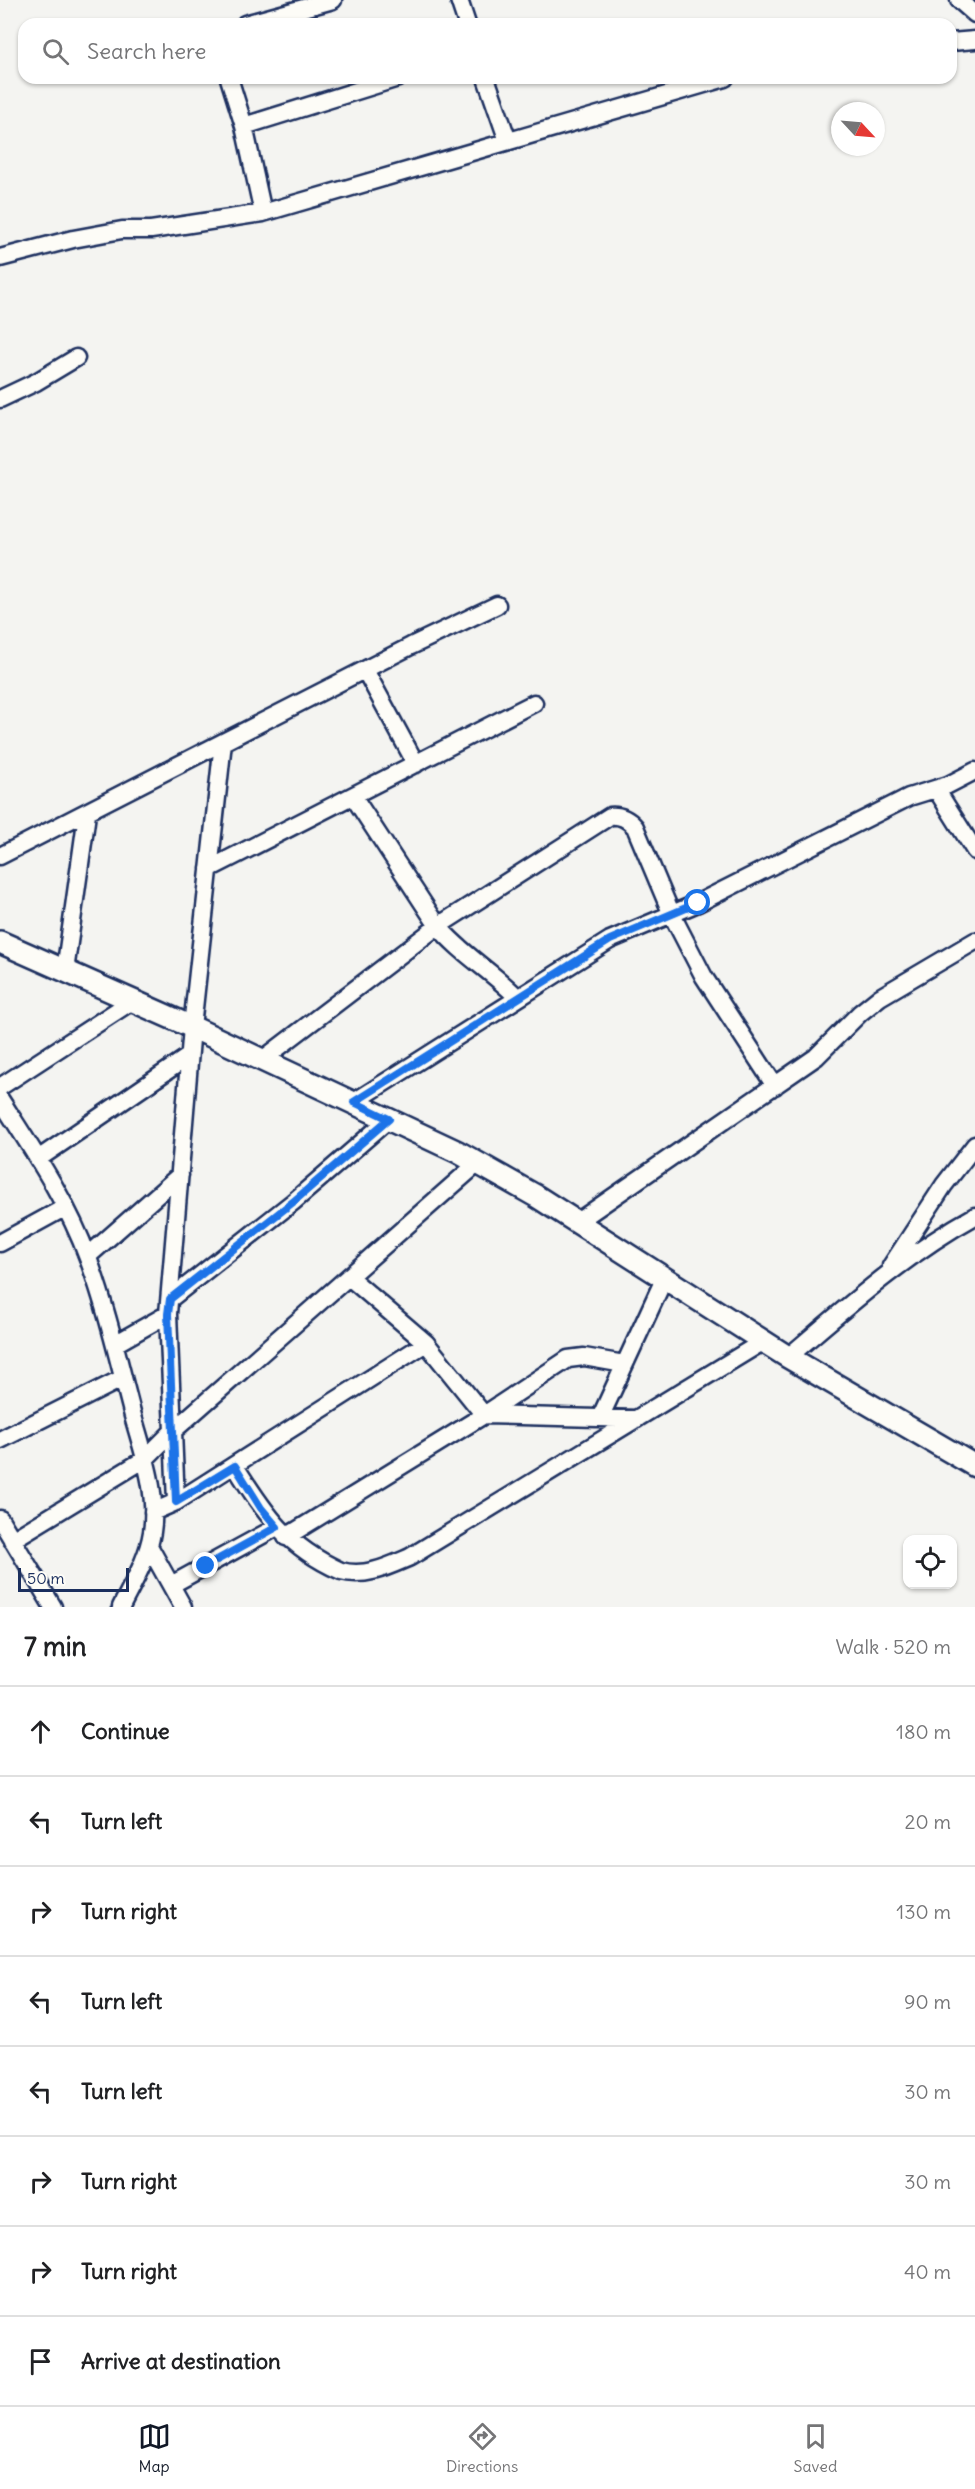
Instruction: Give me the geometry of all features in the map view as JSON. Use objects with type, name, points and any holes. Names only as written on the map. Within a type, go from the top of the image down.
[{"type":"street","points":[[267,18],[333,0]]},
{"type":"street","points":[[459,0],[465,18]]},
{"type":"street","points":[[959,0],[975,14]]},
{"type":"street","points":[[957,42],[975,40]]},
{"type":"street","points":[[231,84],[244,126],[263,213]]},
{"type":"street","points":[[244,126],[379,84]]},
{"type":"street","points":[[488,84],[508,141]]},
{"type":"street","points":[[0,258],[73,239],[123,230],[151,230],[263,213],[703,84]]},
{"type":"street","points":[[0,399],[36,382],[76,358]]},
{"type":"street","points":[[0,856],[497,605]]},
{"type":"street","points":[[365,670],[416,764]]},
{"type":"street","points":[[209,869],[534,702]]},
{"type":"street","points":[[176,1502],[169,1307],[189,1056],[223,742]]},
{"type":"street","points":[[354,1102],[610,940],[672,915],[909,797],[936,789],[975,771]]},
{"type":"street","points":[[936,789],[975,851]]},
{"type":"street","points":[[353,796],[438,926],[453,944],[497,976],[518,998]]},
{"type":"street","points":[[65,971],[87,814]]},
{"type":"street","points":[[262,1060],[438,926],[610,816],[616,816],[629,821],[635,827],[672,915],[704,977],[775,1086]]},
{"type":"street","points":[[577,1222],[816,1058],[860,1013],[880,997],[975,941]]},
{"type":"street","points":[[0,942],[192,1027],[354,1102],[478,1163],[665,1277],[788,1357],[975,1466]]},
{"type":"street","points":[[0,1087],[132,1001]]},
{"type":"street","points":[[38,1159],[189,1056]]},
{"type":"street","points":[[0,1099],[38,1159],[87,1256],[115,1344],[145,1460],[153,1512],[149,1546],[121,1607]]},
{"type":"street","points":[[115,1344],[169,1307],[389,1119]]},
{"type":"street","points":[[886,1275],[944,1185],[975,1145]]},
{"type":"street","points":[[12,1540],[145,1460],[173,1431],[478,1163]]},
{"type":"street","points":[[87,1256],[180,1175]]},
{"type":"street","points":[[0,1243],[64,1208]]},
{"type":"street","points":[[788,1357],[886,1275],[952,1228],[975,1216]]},
{"type":"street","points":[[349,1277],[426,1343],[484,1415],[637,1419]]},
{"type":"street","points":[[600,1418],[665,1277]]},
{"type":"street","points":[[235,1466],[261,1508],[282,1532],[333,1568],[349,1574],[369,1572],[410,1557],[764,1341]]},
{"type":"street","points":[[153,1512],[176,1502],[235,1466],[426,1343]]},
{"type":"street","points":[[171,1585],[282,1532],[484,1415],[568,1359],[584,1358],[624,1364]]},
{"type":"street","points":[[0,1440],[123,1378]]},
{"type":"street","points":[[0,1519],[53,1607]]},
{"type":"street","points":[[149,1546],[183,1607]]},
{"type":"route","points":[[206,1566],[277,1527],[261,1508],[235,1466],[176,1502],[168,1314],[170,1299],[293,1202],[389,1119],[354,1102],[610,940],[698,903]]}]
